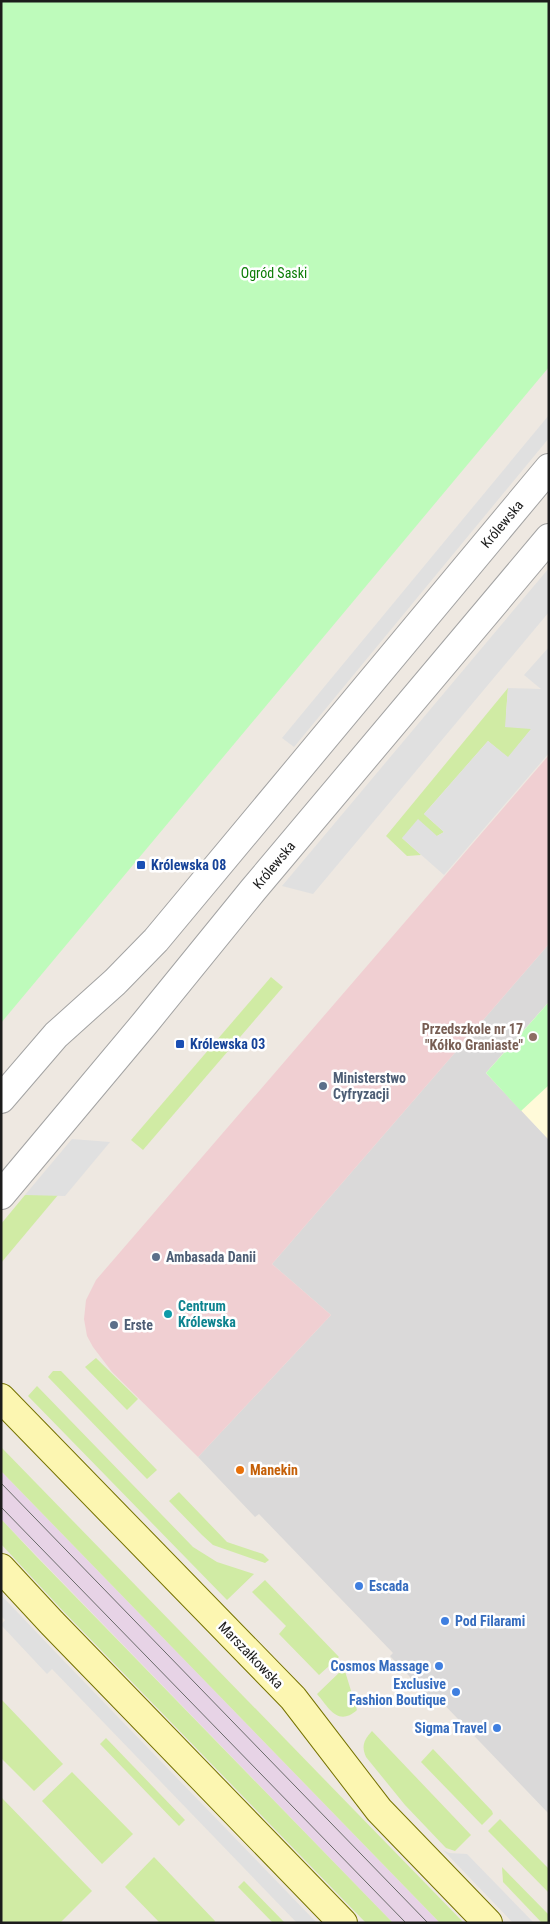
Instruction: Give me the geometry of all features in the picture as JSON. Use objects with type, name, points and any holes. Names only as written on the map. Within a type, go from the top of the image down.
[{"type":"main road","name":"Marszałkowska","points":[[1,1398],[292,1698],[379,1810],[488,1923]]},
{"type":"main road","points":[[1,1568],[343,1923]]},
{"type":"street","name":"Królewska","points":[[1,1099],[56,1035],[115,982],[156,940],[549,468]]},
{"type":"street","name":"Królewska","points":[[1,1195],[253,890],[549,538]]},
{"type":"shaded area","points":[[549,415],[549,438],[294,747],[282,738]]},
{"type":"shaded area","points":[[549,568],[549,612],[313,894],[282,886]]},
{"type":"shaded area","points":[[549,647],[549,753],[444,875],[402,838],[418,819],[437,836],[444,832],[424,814],[488,741],[508,757],[531,729],[505,727],[508,688],[541,689],[524,675]]},
{"type":"shaded area","points":[[549,755],[549,944],[272,1264],[331,1315],[198,1457],[112,1372],[93,1347],[87,1336],[84,1319],[86,1300],[96,1280]]},
{"type":"shaded area","points":[[549,944],[549,1002],[486,1073],[549,1140],[549,1814],[434,1694],[430,1698],[390,1656],[393,1653],[259,1514],[255,1517],[198,1457],[331,1315],[272,1264]]},
{"type":"shaded area","name":"Przedszkole nr 17 \"Kółko Graniaste\"","points":[[549,1002],[549,1140],[486,1073]]},
{"type":"shaded area","points":[[72,1139],[110,1142],[65,1196],[25,1195]]},
{"type":"shaded area","points":[[1,1471],[440,1923],[393,1923],[1,1519]]},
{"type":"shaded area","points":[[1,1595],[317,1923],[297,1923],[52,1669],[47,1674],[1,1625],[5,1620],[1,1616]]},
{"type":"shaded area","points":[[443,1850],[449,1853],[467,1854],[534,1923],[513,1923]]},
{"type":"green space","name":"Ogród Saski","points":[[1,1],[549,1],[549,367],[1,1023]]},
{"type":"green space","points":[[508,688],[506,714],[532,728],[508,758],[488,741],[424,814],[444,832],[437,836],[402,838],[421,855],[407,856],[386,836]]},
{"type":"green space","points":[[271,977],[283,987],[143,1150],[131,1140]]},
{"type":"green space","name":"Przedszkole nr 17 \"Kółko Graniaste\"","points":[[549,1002],[549,1085],[521,1111],[486,1073]]},
{"type":"green space","points":[[25,1195],[58,1195],[1,1263],[1,1224]]},
{"type":"green space","points":[[96,1358],[138,1399],[127,1410],[85,1367]]},
{"type":"green space","points":[[53,1371],[61,1371],[157,1470],[147,1479],[48,1377]]},
{"type":"green space","points":[[37,1386],[193,1547],[217,1562],[254,1574],[227,1600],[28,1396]]},
{"type":"green space","points":[[1,1447],[464,1923],[440,1923],[1,1471]]},
{"type":"green space","points":[[179,1492],[227,1542],[263,1554],[269,1560],[265,1563],[213,1545],[169,1501]]},
{"type":"green space","points":[[1,1519],[393,1923],[366,1923],[64,1612],[1,1544]]},
{"type":"green space","points":[[265,1580],[339,1657],[319,1675],[279,1634],[286,1626],[252,1592]]},
{"type":"green space","points":[[344,1668],[357,1710],[344,1717],[334,1714],[317,1694]]},
{"type":"green space","points":[[1,1699],[63,1764],[34,1791],[1,1758]]},
{"type":"green space","points":[[372,1731],[471,1835],[455,1851],[446,1848],[405,1805],[366,1757],[364,1743]]},
{"type":"green space","points":[[106,1738],[185,1820],[179,1826],[100,1744]]},
{"type":"green space","points":[[433,1749],[492,1811],[493,1814],[482,1825],[421,1762]]},
{"type":"green space","points":[[72,1772],[133,1834],[102,1864],[42,1801]]},
{"type":"green space","points":[[1,1797],[92,1891],[60,1923],[1,1923]]},
{"type":"green space","points":[[500,1819],[549,1869],[549,1893],[488,1831]]},
{"type":"green space","points":[[154,1857],[215,1921],[214,1923],[160,1923],[125,1887]]},
{"type":"green space","points":[[502,1867],[549,1915],[549,1923],[542,1923],[503,1882]]},
{"type":"green space","points":[[244,1881],[285,1923],[273,1923],[238,1887]]},
{"type":"tram line","points":[[1,1483],[428,1923]]},
{"type":"tram line","points":[[1,1507],[406,1923]]},
{"type":"place","name":"Królewska 08","points":[[141,865]]},
{"type":"place","name":"Przedszkole nr 17 \"Kółko Graniaste\"","points":[[533,1037]]},
{"type":"place","name":"Królewska 03","points":[[180,1044]]},
{"type":"place","name":"Ministerstwo Cyfryzacji","points":[[323,1086]]},
{"type":"place","name":"Ambasada Danii","points":[[156,1257]]},
{"type":"place","name":"Centrum Królewska","points":[[168,1314]]},
{"type":"place","name":"Erste","points":[[114,1325]]},
{"type":"place","name":"Manekin","points":[[240,1470]]},
{"type":"place","name":"Escada","points":[[359,1586]]},
{"type":"place","name":"Pod Filarami","points":[[445,1621]]},
{"type":"place","name":"Cosmos Massage","points":[[439,1666]]},
{"type":"place","name":"Exclusive Fashion Boutique","points":[[456,1692]]},
{"type":"place","name":"Sigma Travel","points":[[497,1728]]}]
